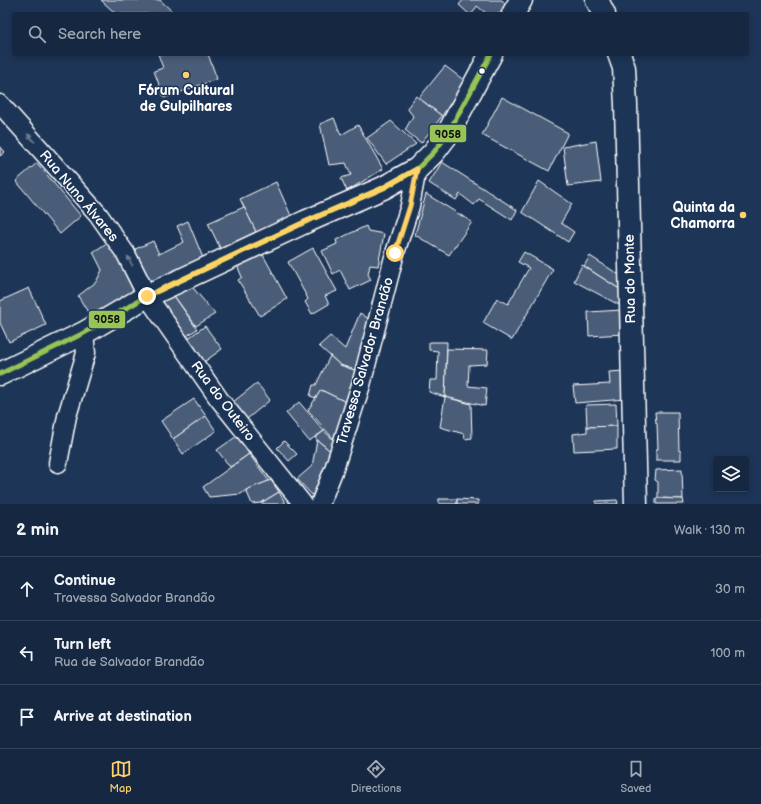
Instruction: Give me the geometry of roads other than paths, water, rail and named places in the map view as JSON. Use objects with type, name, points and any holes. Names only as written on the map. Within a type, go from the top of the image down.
[{"type":"main road","points":[[514,12],[521,0]]},
{"type":"main road","points":[[597,0],[603,12]]},
{"type":"main road","points":[[0,374],[84,333],[147,296],[305,222],[383,188],[417,169],[434,152],[447,135],[490,56]]},
{"type":"main road","name":"Rua do Monte","points":[[620,56],[624,68],[626,112],[636,504]]},
{"type":"street","name":"Rua Nuno Álvares","points":[[0,104],[98,214],[126,254],[147,296]]},
{"type":"street","name":"Travessa Salvador Brandão","points":[[320,504],[334,469],[361,385],[395,253],[410,206],[417,169]]},
{"type":"street","name":"Rua do Outeiro","points":[[147,296],[219,399],[303,504]]},
{"type":"street","points":[[58,463],[67,416],[86,353],[84,333]]},
{"type":"place","name":"Fórum Cultural de Gulpilhares","points":[[186,75]]},
{"type":"place","name":"Quinta da Chamorra","points":[[743,215]]}]
